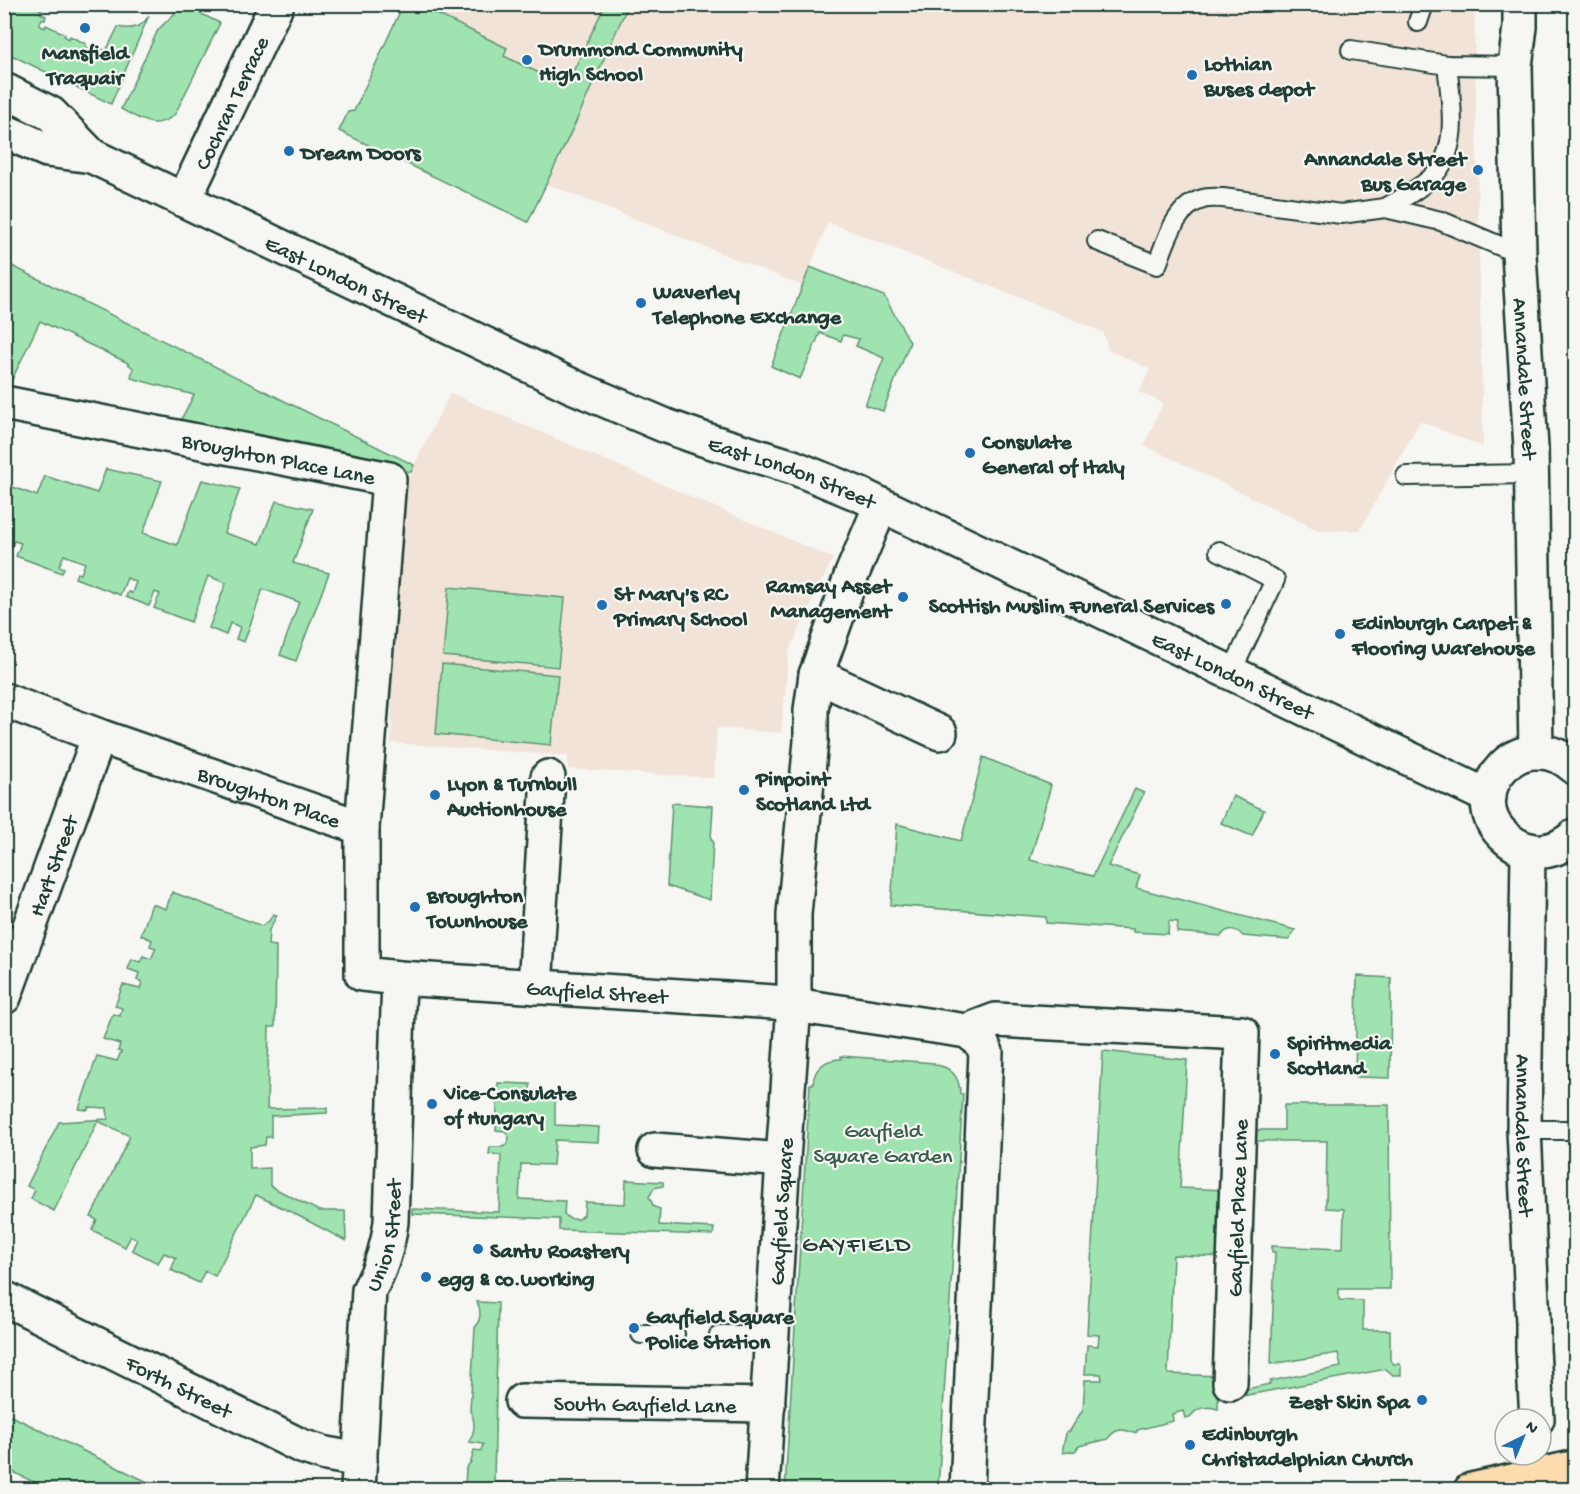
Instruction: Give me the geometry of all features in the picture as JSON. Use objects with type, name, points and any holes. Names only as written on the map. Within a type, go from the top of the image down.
[{"type":"main road","points":[[1472,1490],[1575,1467]]},
{"type":"street","name":"Cochran Terrace","points":[[184,200],[277,4]]},
{"type":"street","name":"Annandale Street","points":[[1520,4],[1520,27],[1515,66],[1519,254],[1532,448],[1536,752]]},
{"type":"street","name":"East London Street","points":[[4,90],[51,114],[92,156]]},
{"type":"street","name":"East London Street","points":[[4,131],[47,150],[92,156],[572,386],[674,429],[830,481],[1489,797]]},
{"type":"street","name":"Broughton Place Lane","points":[[4,403],[389,479],[362,828]]},
{"type":"street","name":"Gayfield Square","points":[[762,1490],[794,1004],[794,914],[811,741],[811,710],[816,675],[852,574],[881,505]]},
{"type":"street","points":[[816,675],[940,733]]},
{"type":"street","name":"Broughton Place","points":[[4,700],[99,736],[362,828],[362,974],[399,978]]},
{"type":"street","name":"Hart Street","points":[[4,997],[99,736]]},
{"type":"street","points":[[1575,768],[1560,756],[1546,752],[1528,753],[1514,758],[1498,772],[1489,797],[1491,815],[1498,831],[1519,847],[1540,851],[1556,848],[1575,835]]},
{"type":"street","points":[[535,987],[548,777]]},
{"type":"street","name":"Annandale Street","points":[[1527,850],[1524,1130],[1536,1407]]},
{"type":"street","name":"Gayfield Street","points":[[399,978],[794,1004]]},
{"type":"street","name":"Union Street","points":[[359,1475],[369,1290],[386,1252],[392,1222],[399,978]]},
{"type":"street","points":[[794,1004],[967,1031],[980,1041],[986,1052],[967,1490]]},
{"type":"street","name":"Gayfield Place Lane","points":[[967,1031],[996,1020],[1242,1033],[1230,1383]]},
{"type":"street","points":[[656,1150],[783,1160]]},
{"type":"street","name":"Forth Street","points":[[4,1298],[301,1446],[326,1454],[359,1475]]},
{"type":"street","name":"South Gayfield Lane","points":[[522,1401],[768,1405]]},
{"type":"lane","points":[[1351,50],[1447,66],[1515,66]]},
{"type":"lane","points":[[1385,208],[1420,187],[1444,162],[1452,124],[1447,66]]},
{"type":"lane","points":[[1097,241],[1157,265],[1175,221],[1187,207],[1203,199],[1223,198],[1341,214],[1385,208],[1441,221],[1519,254]]},
{"type":"lane","points":[[1407,476],[1532,474]]},
{"type":"lane","points":[[1219,551],[1275,580],[1232,673]]},
{"type":"lane","points":[[1524,1130],[1575,1130]]},
{"type":"lane","points":[[641,1334],[675,1334]]},
{"type":"lane","points":[[718,1335],[772,1335]]},
{"type":"shaded area","points":[[403,4],[1474,5],[1483,447],[1420,421],[1360,530],[1320,531],[1144,445],[1163,403],[1139,392],[1150,369],[1108,350],[1103,332],[828,222],[803,286],[547,184],[573,126],[402,7]]},
{"type":"shaded area","name":"St Mary's RC Primary School","points":[[450,393],[833,558],[789,651],[781,733],[717,728],[714,778],[568,769],[568,756],[391,743],[395,513],[393,512]]},
{"type":"green space","points":[[4,5],[31,5],[42,10],[40,13],[46,16],[39,25],[45,28],[46,25],[65,34],[64,36],[69,39],[70,36],[86,44],[86,47],[90,49],[93,45],[106,51],[118,27],[136,27],[143,23],[149,15],[111,104],[5,52]]},
{"type":"green space","points":[[183,5],[220,23],[175,114],[161,122],[148,122],[121,109],[158,30]]},
{"type":"green space","points":[[403,5],[423,5],[422,7],[507,48],[504,56],[566,86],[605,5],[628,5],[528,222],[339,131],[348,112],[354,111]]},
{"type":"green space","points":[[4,262],[414,465],[411,472],[178,425],[194,395],[131,378],[133,368],[126,362],[40,321],[5,390]]},
{"type":"green space","points":[[810,267],[884,296],[910,342],[883,411],[865,405],[884,358],[856,346],[859,339],[843,335],[841,341],[820,333],[800,379],[771,366]]},
{"type":"green space","points":[[106,469],[162,481],[143,533],[177,545],[202,480],[240,489],[224,533],[260,544],[276,501],[313,509],[293,563],[329,573],[296,661],[280,655],[299,602],[263,589],[244,642],[236,639],[240,627],[230,623],[226,635],[209,628],[226,583],[208,576],[191,622],[154,608],[160,594],[155,592],[149,606],[126,597],[128,592],[132,593],[136,582],[127,578],[120,595],[75,578],[77,573],[81,574],[85,563],[64,555],[59,566],[64,568],[62,573],[16,556],[21,543],[14,541],[9,554],[5,552],[5,484],[37,496],[45,476],[97,493]]},
{"type":"green space","points":[[449,587],[565,598],[558,667],[443,656]]},
{"type":"green space","points":[[442,664],[558,675],[551,745],[436,734]]},
{"type":"green space","points":[[983,757],[1051,785],[1030,860],[1093,876],[1135,789],[1144,793],[1108,866],[1140,875],[1136,888],[1295,930],[1289,940],[1243,936],[1238,931],[1232,930],[1226,931],[1221,936],[1177,932],[1178,922],[1169,921],[1168,934],[1133,932],[1133,929],[1046,923],[1046,917],[891,905],[897,824],[961,841]]},
{"type":"green space","points":[[1233,796],[1264,810],[1252,836],[1221,823]]},
{"type":"green space","points":[[672,803],[713,806],[710,900],[667,886]]},
{"type":"green space","points":[[172,892],[262,926],[273,914],[277,915],[269,930],[268,945],[276,946],[275,1027],[269,1027],[267,1109],[327,1108],[327,1113],[271,1116],[271,1137],[266,1137],[265,1145],[250,1147],[250,1169],[270,1168],[270,1186],[319,1211],[345,1211],[346,1241],[256,1195],[215,1276],[205,1271],[199,1283],[171,1270],[176,1258],[164,1253],[158,1263],[132,1250],[137,1239],[131,1236],[125,1247],[92,1230],[97,1220],[91,1217],[130,1136],[98,1121],[54,1211],[31,1199],[35,1190],[27,1186],[59,1122],[108,1119],[107,1108],[79,1109],[97,1056],[117,1061],[121,1052],[118,1051],[120,1044],[103,1039],[113,1014],[120,1016],[122,1008],[115,1006],[123,985],[140,989],[142,982],[137,980],[139,973],[128,969],[132,959],[140,962],[143,956],[151,959],[156,948],[150,946],[152,940],[141,935],[152,904],[166,909]]},
{"type":"green space","points":[[1357,976],[1391,978],[1390,1078],[1355,1077]]},
{"type":"green space","points":[[1103,1051],[1187,1060],[1180,1188],[1225,1190],[1223,1257],[1173,1255],[1168,1374],[1219,1376],[1218,1409],[1202,1408],[1185,1418],[1183,1411],[1172,1414],[1173,1421],[1133,1433],[1119,1430],[1108,1439],[1079,1446],[1075,1451],[1063,1453],[1066,1432],[1070,1431],[1083,1409],[1085,1380],[1102,1380],[1101,1374],[1085,1374],[1087,1345],[1098,1346],[1099,1335],[1087,1334]]},
{"type":"green space","name":"Gayfield Square Garden","points":[[841,1056],[934,1063],[934,1065],[950,1070],[958,1082],[960,1094],[963,1094],[938,1489],[785,1489],[810,1084],[813,1084],[821,1066],[841,1059]]},
{"type":"green space","points":[[498,1083],[530,1084],[530,1094],[555,1095],[555,1125],[599,1127],[598,1142],[555,1140],[553,1165],[521,1164],[519,1199],[565,1201],[564,1214],[570,1219],[578,1219],[584,1215],[585,1202],[625,1204],[626,1180],[663,1182],[663,1186],[654,1188],[649,1197],[654,1207],[660,1209],[659,1225],[714,1228],[713,1235],[559,1230],[559,1219],[412,1214],[412,1209],[499,1212],[501,1155],[489,1154],[490,1147],[505,1146],[509,1138],[505,1131],[496,1130]]},
{"type":"green space","points":[[1284,1105],[1389,1105],[1390,1289],[1339,1289],[1339,1300],[1363,1301],[1363,1330],[1390,1330],[1390,1360],[1401,1366],[1401,1375],[1393,1375],[1386,1369],[1242,1396],[1242,1390],[1270,1384],[1270,1381],[1341,1367],[1338,1353],[1271,1364],[1275,1252],[1272,1252],[1272,1246],[1343,1249],[1344,1209],[1326,1208],[1327,1141],[1251,1141],[1252,1130],[1284,1130]]},
{"type":"green space","points":[[477,1302],[498,1303],[494,1482],[594,1485],[594,1489],[465,1489],[466,1468],[471,1462],[474,1450],[481,1451],[483,1444],[469,1442],[474,1427],[470,1411],[475,1328],[480,1315]]},
{"type":"green space","points":[[5,1413],[162,1489],[48,1489],[5,1468]]},
{"type":"tram line","points":[[1560,1490],[1576,1486]]},
{"type":"place","name":"Mansfield Traquair","points":[[85,28]]},
{"type":"place","name":"Drummond Community High School","points":[[527,60]]},
{"type":"place","name":"Lothian Buses depot","points":[[1192,75]]},
{"type":"place","name":"Dream Doors","points":[[289,151]]},
{"type":"place","name":"Annandale Street Bus Garage","points":[[1478,170]]},
{"type":"place","name":"Waverley Telephone Exchange","points":[[641,303]]},
{"type":"place","name":"Consulate General of Italy","points":[[970,453]]},
{"type":"place","name":"Ramsay Asset Management","points":[[903,597]]},
{"type":"place","name":"Scottish Muslim Funeral Services","points":[[1226,604]]},
{"type":"place","name":"St Mary's RC Primary School","points":[[602,605]]},
{"type":"place","name":"Edinburgh Carpet & Flooring Warehouse","points":[[1340,634]]},
{"type":"place","name":"Pinpoint Scotland Ltd","points":[[744,790]]},
{"type":"place","name":"Lyon & Turnbull Auctionhouse","points":[[435,795]]},
{"type":"place","name":"Broughton Townhouse","points":[[415,907]]},
{"type":"place","name":"Spiritmedia Scotland","points":[[1275,1054]]},
{"type":"place","name":"Vice-Consulate of Hungary","points":[[432,1104]]},
{"type":"place","name":"Santu Roastery","points":[[478,1249]]},
{"type":"place","name":"egg & co.working","points":[[426,1277]]},
{"type":"place","name":"Gayfield Square Police Station","points":[[634,1328]]},
{"type":"place","name":"Zest Skin Spa","points":[[1422,1400]]},
{"type":"place","name":"Edinburgh Christadelphian Church","points":[[1190,1445]]},
{"type":"district","name":"GAYFIELD","points":[[857,1243]]}]
